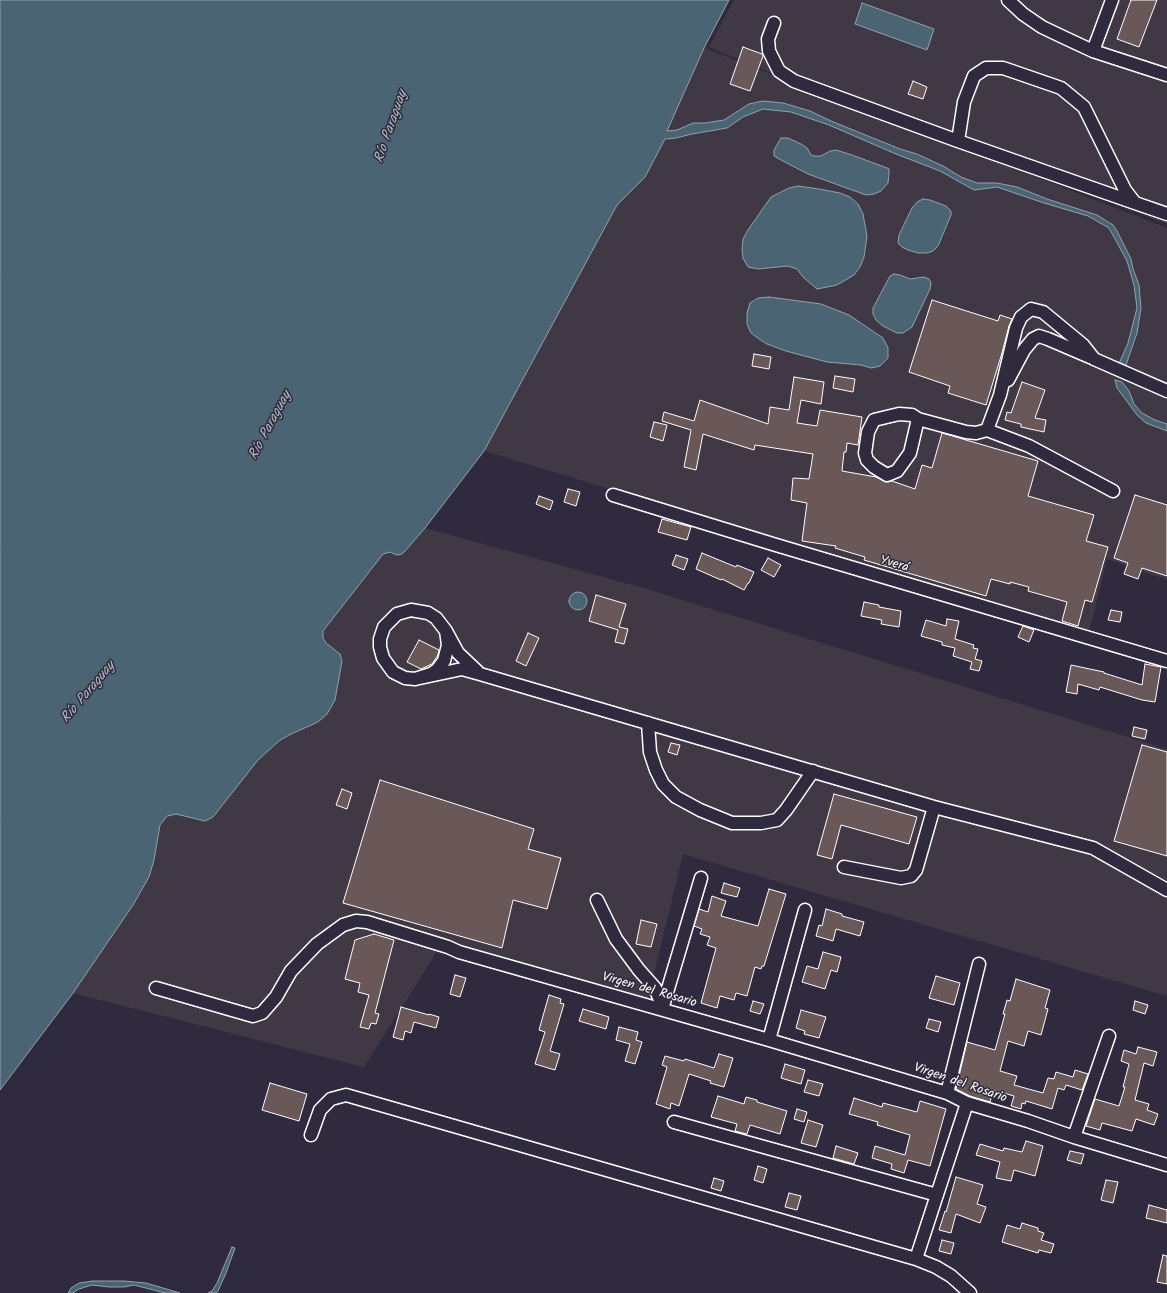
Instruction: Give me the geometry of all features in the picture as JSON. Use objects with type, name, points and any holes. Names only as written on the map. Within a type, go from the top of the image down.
[{"type":"street","points":[[1008,0],[1042,27],[1093,51],[1167,75]]},
{"type":"street","points":[[1093,51],[1112,0]]},
{"type":"street","points":[[774,23],[768,39],[769,51],[779,71],[794,81],[958,141],[1167,214]]},
{"type":"street","points":[[958,141],[964,102],[974,76],[986,68],[1003,68],[1061,88],[1084,107],[1121,183],[1135,202]]},
{"type":"street","points":[[987,430],[1000,395],[1016,328],[1021,317],[1031,309],[1043,312],[1083,345],[1094,359]]},
{"type":"street","points":[[1000,395],[1024,350],[1033,339],[1039,336],[1167,391]]},
{"type":"street","points":[[918,419],[910,454],[898,471],[887,475],[874,467],[867,460],[865,453],[868,432],[874,420],[899,414],[912,415],[918,419],[966,432],[976,433],[987,430],[1029,446],[1113,491]]},
{"type":"street","name":"Yverá","points":[[613,494],[776,546],[1167,661]]},
{"type":"street","points":[[480,674],[458,653],[446,631],[436,618],[428,613],[411,610],[397,614],[384,627],[380,640],[382,658],[393,672],[405,678],[415,679],[462,669],[480,674],[934,806],[1093,848],[1167,890]]},
{"type":"street","points":[[415,679],[431,674],[437,670],[444,661],[448,645],[446,631]]},
{"type":"street","points":[[648,723],[650,752],[656,770],[663,784],[676,797],[700,810],[732,823],[760,823],[776,820],[786,810],[813,771]]},
{"type":"street","points":[[844,867],[901,878],[911,876],[916,870],[934,806]]},
{"type":"street","points":[[662,1008],[701,878]]},
{"type":"street","points":[[597,900],[616,939],[654,988],[662,1008]]},
{"type":"street","points":[[769,1040],[805,910]]},
{"type":"street","name":"Virgen del Rosario","points":[[156,988],[253,1016],[262,1013],[276,997],[291,971],[317,944],[343,925],[356,921],[367,922],[448,947],[459,952],[662,1008],[948,1093],[967,1103],[1167,1165]]},
{"type":"street","points":[[948,1093],[979,964]]},
{"type":"street","points":[[1074,1137],[1109,1036]]},
{"type":"street","points":[[311,1135],[320,1110],[331,1099],[346,1095],[916,1259],[936,1267],[946,1273],[970,1293]]},
{"type":"street","points":[[916,1259],[967,1103]]},
{"type":"street","points":[[674,1122],[937,1195]]},
{"type":"shaded area","points":[[734,0],[1167,0],[1167,224],[784,78],[709,47]]},
{"type":"shaded area","points":[[704,48],[1167,228],[1167,579],[1107,559],[1089,632],[484,451],[617,205],[654,128]]},
{"type":"shaded area","points":[[425,528],[643,588],[1167,749],[1167,996],[683,854],[648,999],[443,942],[364,1067],[73,993],[133,905],[149,877],[154,860],[160,825],[167,816],[176,814],[205,821],[220,809],[258,760],[279,741],[308,727],[335,700],[342,661],[340,654],[326,643],[323,638],[323,631],[383,554],[390,552],[397,555],[402,554]]},
{"type":"water","name":"Río Paraguay","points":[[0,0],[729,0],[704,48],[667,131],[677,130],[693,123],[724,120],[749,104],[763,101],[783,103],[810,111],[900,149],[917,154],[943,166],[961,177],[977,183],[997,183],[1017,187],[1047,199],[1097,215],[1113,225],[1131,259],[1139,285],[1141,308],[1137,333],[1125,368],[1118,366],[1128,343],[1137,308],[1134,285],[1127,261],[1109,228],[1088,216],[997,187],[974,190],[940,171],[829,125],[791,112],[763,109],[743,117],[727,128],[665,139],[645,177],[617,205],[484,451],[425,528],[406,550],[402,554],[397,555],[390,552],[383,554],[323,631],[323,638],[326,643],[340,654],[342,661],[335,700],[327,714],[318,722],[279,741],[258,760],[213,817],[205,821],[176,814],[167,816],[160,825],[154,860],[149,877],[133,905],[73,993],[0,1090]]},
{"type":"water","points":[[862,3],[934,29],[927,50],[855,24]]},
{"type":"water","points":[[781,138],[788,138],[801,144],[807,148],[811,155],[814,156],[821,156],[830,151],[836,150],[887,168],[889,169],[888,183],[881,191],[866,195],[808,174],[774,156],[774,150]]},
{"type":"water","points":[[798,186],[840,193],[850,197],[858,204],[863,214],[867,236],[864,257],[860,267],[854,275],[837,285],[817,289],[803,277],[797,269],[788,266],[758,269],[748,267],[743,258],[743,239],[771,197],[789,188]]},
{"type":"water","points":[[923,199],[946,206],[951,211],[951,215],[938,246],[933,251],[918,253],[902,247],[898,243],[899,235],[912,208],[917,202]]},
{"type":"water","points":[[894,274],[910,279],[924,277],[929,279],[931,283],[930,289],[912,327],[903,333],[897,333],[883,326],[876,320],[873,314],[873,308],[890,276]]},
{"type":"water","points":[[769,297],[821,304],[849,315],[883,338],[888,348],[888,358],[880,366],[871,368],[861,365],[827,362],[786,351],[767,344],[751,333],[747,324],[747,313],[750,303],[758,298]]},
{"type":"water","points":[[1115,380],[1122,382],[1129,391],[1134,404],[1142,413],[1167,424],[1167,431],[1146,423],[1137,415],[1117,388]]},
{"type":"water","points":[[578,592],[584,595],[587,601],[584,607],[578,610],[572,607],[569,601],[572,595]]},
{"type":"water","points":[[232,1247],[235,1248],[218,1291],[216,1293],[208,1293],[212,1291],[217,1283]]},
{"type":"water","points":[[93,1281],[146,1283],[180,1293],[165,1293],[134,1285],[109,1287],[92,1285],[79,1289],[73,1293],[68,1293],[71,1288],[79,1283]]},
{"type":"building","points":[[1131,0],[1157,0],[1139,47],[1117,39]]},
{"type":"building","points":[[743,47],[762,54],[763,56],[750,91],[730,84]]},
{"type":"building","points":[[913,81],[927,87],[923,99],[908,94]]},
{"type":"building","points":[[932,300],[998,321],[1000,315],[1012,319],[986,405],[948,393],[950,386],[909,372]]},
{"type":"building","points":[[754,354],[771,357],[769,369],[752,366]]},
{"type":"building","points":[[835,376],[855,379],[853,392],[833,388]]},
{"type":"building","points":[[794,377],[824,382],[821,404],[801,400],[797,423],[817,426],[820,410],[862,417],[858,445],[847,443],[846,452],[844,452],[842,471],[876,477],[886,482],[892,481],[915,489],[922,465],[932,468],[942,433],[1038,461],[1028,496],[1094,515],[1086,541],[1108,547],[1092,602],[1085,600],[1078,626],[1062,621],[1067,602],[1028,591],[1029,587],[991,579],[986,596],[864,560],[865,557],[835,548],[836,546],[802,541],[807,503],[791,500],[793,478],[809,479],[813,454],[755,445],[754,450],[703,434],[696,470],[684,467],[691,430],[662,421],[664,412],[694,421],[700,400],[768,424],[770,407],[789,410]]},
{"type":"building","points":[[1022,382],[1045,390],[1035,418],[1046,420],[1044,432],[1021,427],[1021,424],[1005,420],[1007,412],[1011,413]]},
{"type":"building","points":[[654,422],[667,425],[663,441],[650,437]]},
{"type":"building","points":[[568,489],[580,492],[576,506],[564,502]]},
{"type":"building","points":[[1135,495],[1167,505],[1167,576],[1142,568],[1138,579],[1124,574],[1128,563],[1114,558]]},
{"type":"building","points":[[539,496],[553,501],[550,510],[536,504]]},
{"type":"building","points":[[662,519],[691,527],[687,540],[658,532]]},
{"type":"building","points":[[702,553],[736,567],[737,565],[754,572],[744,590],[722,579],[721,580],[696,569]]},
{"type":"building","points":[[676,555],[688,559],[684,570],[672,565]]},
{"type":"building","points":[[768,558],[781,565],[774,577],[761,570]]},
{"type":"building","points":[[596,595],[626,604],[619,627],[628,629],[624,644],[615,642],[618,630],[589,621]]},
{"type":"building","points":[[864,602],[879,605],[879,607],[901,611],[899,627],[881,624],[882,620],[861,616]]},
{"type":"building","points":[[1111,610],[1122,612],[1120,622],[1108,620]]},
{"type":"building","points":[[947,619],[959,621],[955,639],[974,645],[973,648],[978,649],[975,659],[982,661],[979,671],[970,669],[972,662],[953,656],[955,648],[942,645],[942,642],[921,636],[926,620],[946,626]]},
{"type":"building","points":[[1023,626],[1034,630],[1029,642],[1018,637]]},
{"type":"building","points":[[528,633],[539,638],[526,666],[516,661]]},
{"type":"building","points":[[419,640],[439,650],[438,655],[432,664],[421,669],[407,662]]},
{"type":"building","points":[[1145,664],[1161,667],[1155,702],[1142,700],[1100,687],[1099,690],[1078,684],[1077,694],[1066,692],[1071,665],[1104,672],[1142,685]]},
{"type":"building","points":[[1134,727],[1147,730],[1145,739],[1132,736]]},
{"type":"building","points":[[671,743],[680,745],[677,755],[668,752]]},
{"type":"building","points":[[1142,745],[1167,752],[1167,856],[1114,841]]},
{"type":"building","points":[[380,780],[534,829],[528,849],[561,858],[547,909],[513,900],[502,948],[343,903]]},
{"type":"building","points":[[342,789],[352,793],[347,809],[336,805]]},
{"type":"building","points":[[834,794],[917,817],[909,844],[841,825],[832,859],[817,855]]},
{"type":"building","points":[[724,883],[740,888],[737,897],[721,893]]},
{"type":"building","points":[[769,889],[786,894],[764,966],[762,966],[761,969],[755,967],[747,996],[736,993],[734,1000],[720,996],[717,1008],[701,1003],[716,948],[707,945],[710,937],[700,934],[702,929],[694,926],[699,909],[708,912],[712,896],[726,901],[721,916],[758,926]]},
{"type":"building","points":[[826,909],[842,914],[842,916],[864,922],[860,936],[836,929],[833,941],[816,936],[819,925],[822,926]]},
{"type":"building","points":[[641,920],[657,924],[651,947],[636,944]]},
{"type":"building","points":[[374,934],[394,940],[375,1013],[379,1014],[376,1024],[371,1023],[369,1029],[360,1027],[369,995],[358,992],[360,983],[345,979],[355,940]]},
{"type":"building","points":[[823,952],[841,957],[837,972],[831,970],[825,989],[802,982],[807,966],[818,969]]},
{"type":"building","points":[[455,975],[466,978],[460,997],[450,994]]},
{"type":"building","points":[[936,976],[960,983],[954,1005],[929,998]]},
{"type":"building","points":[[1016,979],[1050,990],[1045,1008],[1048,1009],[1041,1035],[1028,1031],[1024,1046],[1008,1041],[1000,1071],[1017,1076],[1014,1085],[1043,1093],[1048,1078],[1054,1079],[1056,1072],[1073,1077],[1075,1070],[1088,1074],[1082,1090],[1066,1085],[1064,1090],[1058,1088],[1052,1109],[1026,1101],[1025,1104],[1022,1103],[1021,1109],[1011,1106],[1014,1096],[993,1090],[990,1102],[970,1096],[956,1089],[967,1042],[995,1050],[1005,1014],[1003,1014],[1007,1000],[1010,1001]]},
{"type":"building","points":[[549,995],[561,999],[560,1003],[564,1004],[550,1051],[560,1054],[555,1070],[535,1064],[545,1032],[539,1030]]},
{"type":"building","points":[[753,1001],[764,1004],[760,1014],[750,1011]]},
{"type":"building","points":[[1135,1001],[1148,1005],[1145,1014],[1133,1010]]},
{"type":"building","points":[[401,1007],[439,1017],[436,1028],[414,1022],[411,1033],[405,1031],[403,1040],[393,1037]]},
{"type":"building","points":[[583,1009],[609,1017],[606,1029],[579,1021]]},
{"type":"building","points":[[801,1010],[826,1017],[819,1038],[804,1034],[805,1031],[796,1028]]},
{"type":"building","points":[[929,1019],[941,1022],[938,1032],[926,1028]]},
{"type":"building","points":[[619,1027],[638,1032],[636,1040],[642,1042],[635,1064],[625,1061],[630,1044],[616,1040]]},
{"type":"building","points":[[1138,1047],[1157,1052],[1153,1066],[1144,1063],[1135,1100],[1149,1104],[1147,1110],[1158,1114],[1154,1125],[1136,1119],[1132,1131],[1102,1123],[1100,1130],[1086,1126],[1095,1099],[1119,1106],[1125,1087],[1123,1087],[1129,1064],[1121,1061],[1124,1050],[1136,1054]]},
{"type":"building","points":[[719,1054],[733,1058],[724,1087],[689,1074],[679,1106],[671,1103],[670,1109],[656,1104],[667,1067],[662,1065],[665,1056],[684,1061],[685,1059],[714,1068]]},
{"type":"building","points":[[785,1064],[805,1070],[801,1084],[781,1078]]},
{"type":"building","points":[[808,1080],[823,1084],[819,1096],[804,1092]]},
{"type":"building","points":[[270,1083],[307,1094],[299,1121],[262,1110]]},
{"type":"building","points":[[718,1096],[744,1104],[746,1097],[787,1111],[780,1134],[750,1125],[747,1134],[735,1131],[737,1124],[711,1117]]},
{"type":"building","points":[[854,1098],[882,1107],[883,1103],[917,1112],[920,1101],[946,1109],[930,1166],[908,1160],[904,1173],[891,1169],[892,1164],[872,1158],[875,1146],[905,1155],[910,1135],[877,1125],[878,1122],[849,1114]]},
{"type":"building","points":[[797,1109],[807,1112],[804,1122],[794,1119]]},
{"type":"building","points":[[808,1120],[823,1125],[816,1147],[801,1143]]},
{"type":"building","points":[[1026,1141],[1043,1146],[1035,1176],[1014,1170],[1011,1181],[996,1178],[1000,1162],[976,1155],[980,1144],[1003,1151],[1004,1148],[1022,1152]]},
{"type":"building","points":[[836,1146],[858,1153],[854,1164],[833,1158]]},
{"type":"building","points":[[1070,1151],[1084,1154],[1081,1164],[1067,1160]]},
{"type":"building","points":[[758,1166],[767,1169],[763,1183],[754,1180]]},
{"type":"building","points":[[956,1177],[983,1185],[977,1204],[986,1207],[980,1223],[956,1214],[951,1233],[939,1230]]},
{"type":"building","points":[[714,1178],[724,1181],[721,1191],[711,1188]]},
{"type":"building","points":[[1106,1180],[1118,1182],[1113,1203],[1101,1200]]},
{"type":"building","points":[[789,1193],[801,1196],[797,1210],[785,1207]]},
{"type":"building","points":[[1149,1205],[1167,1210],[1167,1223],[1146,1218]]},
{"type":"building","points":[[1022,1223],[1038,1228],[1038,1231],[1044,1233],[1041,1240],[1054,1244],[1051,1253],[1039,1250],[1038,1253],[1002,1242],[1007,1225],[1020,1229]]},
{"type":"building","points":[[942,1240],[954,1243],[951,1254],[939,1251]]},
{"type":"building","points":[[1163,1255],[1167,1256],[1167,1284],[1157,1282]]}]
